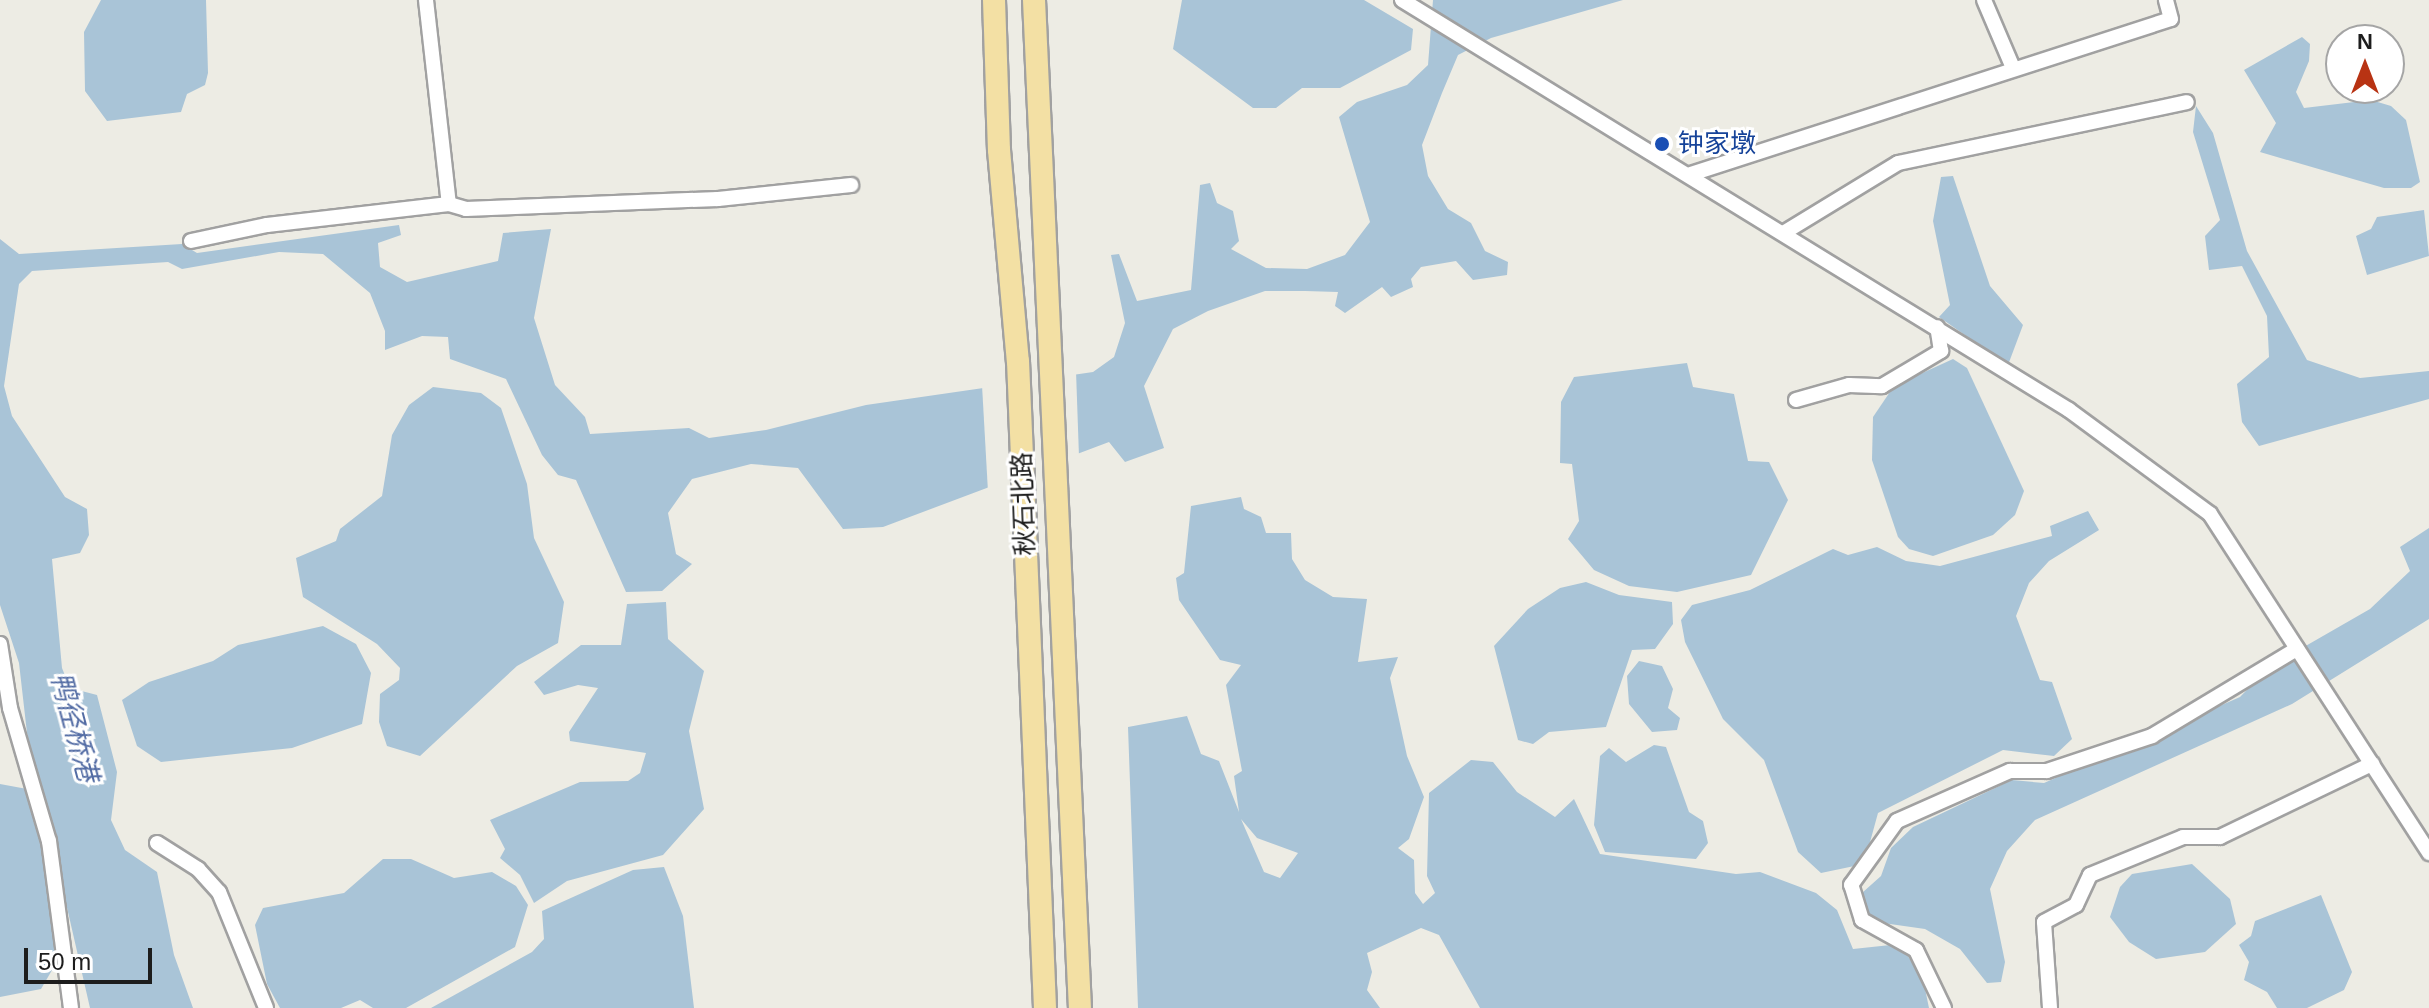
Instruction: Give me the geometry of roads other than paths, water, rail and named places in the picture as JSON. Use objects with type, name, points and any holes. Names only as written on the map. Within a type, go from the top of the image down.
[{"type":"main road","name":"秋石北路","points":[[994,0],[999,150],[1018,361],[1045,1008]]},
{"type":"main road","name":"秋石北路","points":[[1034,0],[1080,1008]]},
{"type":"street","points":[[426,0],[449,204]]},
{"type":"street","points":[[1402,0],[1691,174],[2069,410],[2210,514],[2429,853]]},
{"type":"street","points":[[1984,0],[2013,68]]},
{"type":"street","points":[[1691,174],[2171,19],[2166,0]]},
{"type":"street","points":[[1785,232],[1898,163],[2187,102]]},
{"type":"street","points":[[191,241],[267,225],[449,204],[466,209],[718,199],[851,185]]},
{"type":"street","points":[[1796,400],[1849,385],[1882,386],[1941,351],[1937,327]]},
{"type":"street","points":[[0,644],[10,708],[49,841],[67,940],[71,1008]]},
{"type":"street","points":[[1944,1008],[1916,950],[1862,920],[1851,885],[1897,821],[2010,771],[2047,771],[2152,736],[2297,649]]},
{"type":"street","points":[[2050,1008],[2044,922],[2076,905],[2090,875],[2183,837],[2220,837],[2372,764]]},
{"type":"street","points":[[157,843],[198,869],[219,892],[266,1008]]},
{"type":"water","points":[[101,0],[206,0],[208,73],[205,85],[187,94],[181,112],[107,121],[85,91],[84,32]]},
{"type":"water","points":[[1182,0],[1364,0],[1413,29],[1411,50],[1340,88],[1302,88],[1276,108],[1253,108],[1173,49]]},
{"type":"water","name":"鸭径桥港","points":[[1433,0],[1623,0],[1491,38],[1458,55],[1422,145],[1428,176],[1448,209],[1471,223],[1485,251],[1508,262],[1507,275],[1473,280],[1456,261],[1421,267],[1411,279],[1413,287],[1391,297],[1382,287],[1345,313],[1335,306],[1338,292],[1305,291],[1265,291],[1208,311],[1173,329],[1144,386],[1164,448],[1125,462],[1109,442],[883,527],[843,529],[798,468],[751,464],[692,479],[668,513],[676,554],[692,564],[662,591],[626,592],[576,480],[558,475],[542,455],[506,379],[450,359],[448,337],[422,336],[385,350],[385,331],[370,293],[323,254],[279,252],[182,269],[168,262],[32,271],[19,284],[4,386],[12,416],[65,497],[87,509],[89,535],[80,553],[52,559],[62,668],[70,688],[97,695],[117,772],[111,820],[125,850],[157,872],[174,955],[193,1008],[90,1008],[27,733],[19,663],[0,605],[0,239],[19,254],[182,244],[197,253],[399,225],[401,235],[378,243],[380,267],[407,282],[498,261],[503,233],[551,229],[534,318],[555,385],[585,417],[590,434],[689,428],[709,438],[766,430],[866,405],[1093,372],[1114,357],[1125,323],[1111,255],[1119,254],[1137,301],[1191,290],[1200,185],[1210,183],[1217,203],[1233,211],[1239,241],[1231,249],[1266,268],[1307,269],[1345,255],[1370,222],[1339,117],[1357,102],[1407,85],[1428,65]]},
{"type":"water","points":[[2302,37],[2310,44],[2309,61],[2296,92],[2304,108],[2338,104],[2391,106],[2406,120],[2420,182],[2411,188],[2384,188],[2260,152],[2276,123],[2244,70]]},
{"type":"water","points":[[2196,106],[2213,133],[2247,251],[2307,360],[2360,378],[2429,371],[2429,399],[2259,446],[2242,422],[2237,384],[2269,357],[2267,316],[2242,266],[2209,270],[2205,236],[2220,220],[2193,132]]},
{"type":"water","points":[[1953,176],[1990,286],[2023,325],[2008,365],[1939,317],[1950,305],[1933,221],[1941,177]]},
{"type":"water","points":[[2424,210],[2429,256],[2367,275],[2356,236],[2371,229],[2377,217]]},
{"type":"water","points":[[1953,359],[1967,368],[2024,491],[2015,515],[1993,535],[1933,556],[1909,549],[1898,537],[1872,460],[1873,417],[1894,386]]},
{"type":"water","points":[[1687,363],[1693,387],[1734,394],[1748,461],[1769,462],[1788,500],[1751,575],[1677,592],[1629,586],[1594,570],[1568,539],[1579,521],[1572,464],[1560,463],[1561,402],[1574,377]]},
{"type":"water","points":[[433,387],[481,393],[501,408],[527,484],[534,538],[564,602],[558,643],[517,666],[420,756],[387,746],[379,722],[380,694],[399,680],[400,668],[377,644],[303,597],[296,558],[336,541],[340,529],[382,496],[392,435],[409,405]]},
{"type":"water","points":[[1241,497],[1244,509],[1261,517],[1266,533],[1291,533],[1292,559],[1305,580],[1333,597],[1367,599],[1358,662],[1398,657],[1390,678],[1407,756],[1424,797],[1409,839],[1398,848],[1414,860],[1415,893],[1423,904],[1435,893],[1427,876],[1429,793],[1471,760],[1493,762],[1517,792],[1555,817],[1574,799],[1600,854],[1736,874],[1760,872],[1816,893],[1837,910],[1853,949],[1900,944],[1923,979],[1929,1008],[1480,1008],[1439,935],[1421,928],[1367,953],[1372,972],[1367,990],[1380,1008],[1138,1008],[1128,727],[1187,716],[1201,754],[1219,761],[1239,812],[1234,776],[1242,771],[1226,685],[1241,665],[1220,660],[1179,600],[1176,578],[1184,573],[1191,506]],"holes":[[[1241,819],[1257,838],[1298,853],[1280,878],[1264,872]]]},
{"type":"water","points":[[2088,511],[2099,530],[2049,561],[2029,583],[2016,616],[2040,680],[2052,682],[2072,739],[2054,756],[2003,750],[1878,813],[1864,864],[1821,873],[1798,852],[1764,760],[1723,719],[1685,642],[1681,620],[1692,605],[1750,590],[1833,549],[1848,555],[1877,547],[1906,561],[1940,566],[2052,536],[2050,526]]},
{"type":"water","points":[[2429,528],[2429,619],[2292,704],[2035,820],[2007,851],[1990,889],[2005,962],[2001,982],[1987,983],[1960,949],[1925,929],[1862,920],[1853,901],[1881,876],[1891,848],[1913,827],[2012,780],[2044,783],[2240,697],[2269,667],[2370,609],[2410,571],[2400,547]]},
{"type":"water","points":[[1586,582],[1619,595],[1672,602],[1673,624],[1655,649],[1632,650],[1606,727],[1549,732],[1533,744],[1518,740],[1494,646],[1528,609],[1560,588]]},
{"type":"water","points":[[666,602],[668,639],[704,671],[689,731],[704,809],[663,855],[567,881],[534,903],[520,875],[500,858],[505,849],[490,820],[580,782],[628,781],[640,773],[646,753],[570,741],[569,732],[598,688],[578,685],[544,695],[534,682],[581,645],[621,645],[627,604]]},
{"type":"water","points":[[323,626],[356,644],[371,673],[362,724],[292,748],[161,762],[137,746],[122,700],[149,682],[213,661],[238,645]]},
{"type":"water","points":[[1639,661],[1662,666],[1673,689],[1668,708],[1680,718],[1677,730],[1652,732],[1629,704],[1627,676]]},
{"type":"water","points":[[1654,745],[1666,747],[1689,812],[1703,821],[1708,843],[1696,859],[1605,852],[1594,825],[1600,756],[1609,748],[1626,762]]},
{"type":"water","points":[[0,784],[27,789],[44,843],[62,953],[41,989],[0,997]]},
{"type":"water","points":[[383,859],[411,859],[454,878],[492,872],[516,886],[528,905],[515,947],[406,1008],[373,1008],[360,1000],[341,1008],[280,1008],[267,984],[255,925],[263,908],[344,893]]},
{"type":"water","points":[[2192,864],[2230,899],[2236,924],[2205,952],[2156,959],[2129,942],[2110,917],[2120,887],[2132,874]]},
{"type":"water","points":[[664,867],[683,916],[694,1008],[431,1008],[532,952],[544,939],[542,911],[633,870]]},
{"type":"water","points":[[2321,895],[2352,972],[2344,990],[2307,1008],[2277,1008],[2267,992],[2244,980],[2249,962],[2239,945],[2251,936],[2255,921]]},
{"type":"place","name":"钟家墩","points":[[1662,144]]}]
